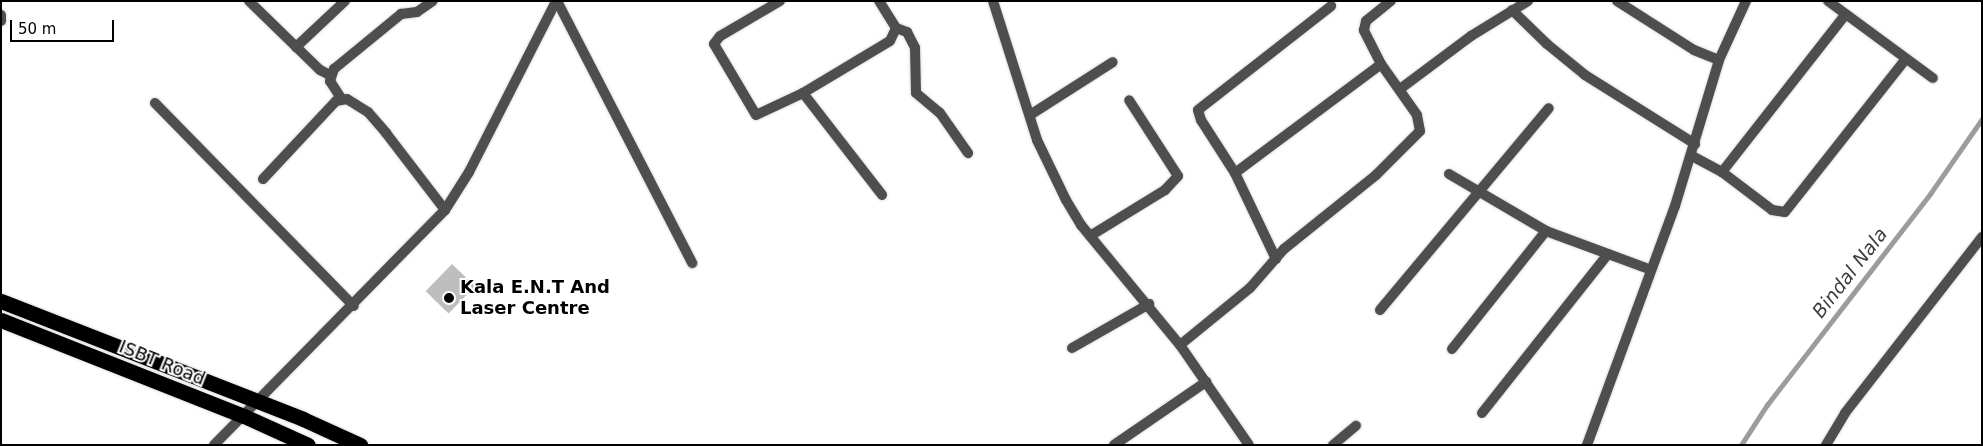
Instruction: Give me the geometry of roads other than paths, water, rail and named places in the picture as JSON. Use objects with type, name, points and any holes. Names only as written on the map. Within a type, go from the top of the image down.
[{"type":"highway","points":[[1,301],[258,401],[360,445]]},
{"type":"highway","name":"ISBT Road","points":[[1,320],[244,416],[308,445]]},
{"type":"street","points":[[249,1],[320,70],[330,75]]},
{"type":"street","points":[[296,47],[345,1]]},
{"type":"street","points":[[340,98],[330,81],[330,75],[401,14],[417,12],[433,1]]},
{"type":"street","points":[[214,445],[354,306],[445,210],[469,172],[557,1]]},
{"type":"street","points":[[557,1],[692,263]]},
{"type":"street","points":[[780,1],[720,36],[714,47],[756,115],[803,93],[890,41],[896,28]]},
{"type":"street","points":[[878,1],[896,28],[907,32],[915,48],[914,91],[940,113],[968,153]]},
{"type":"street","points":[[993,1],[1043,157],[1090,236],[1149,304],[1180,345],[1249,445]]},
{"type":"street","points":[[1180,345],[1257,282],[1276,259],[1414,140],[1420,131],[1420,122],[1400,89],[1380,64],[1366,36],[1364,25],[1391,1]]},
{"type":"street","points":[[1400,89],[1512,10],[1528,1]]},
{"type":"street","points":[[1617,1],[1694,50],[1719,60]]},
{"type":"street","points":[[1587,445],[1692,156],[1719,60],[1746,1]]},
{"type":"street","points":[[1828,1],[1933,78]]},
{"type":"street","points":[[1276,259],[1235,173],[1201,120],[1200,105],[1331,6]]},
{"type":"street","points":[[1512,10],[1547,44],[1585,74],[1695,144]]},
{"type":"street","points":[[1722,172],[1845,14]]},
{"type":"street","points":[[1,15],[1,21]]},
{"type":"street","points":[[1692,156],[1722,172],[1772,210],[1785,212],[1906,60]]},
{"type":"street","points":[[1030,115],[1114,62]]},
{"type":"street","points":[[1235,173],[1380,64]]},
{"type":"street","points":[[803,93],[882,194]]},
{"type":"street","points":[[263,179],[340,98],[347,98],[368,112],[445,210]]},
{"type":"street","points":[[1090,236],[1165,190],[1178,176],[1129,100]]},
{"type":"street","points":[[155,103],[354,306]]},
{"type":"street","points":[[1380,310],[1481,193],[1549,108]]},
{"type":"street","points":[[1450,174],[1546,231],[1650,269]]},
{"type":"street","points":[[1452,349],[1546,231]]},
{"type":"street","points":[[1826,445],[1845,413],[1982,237]]},
{"type":"street","points":[[1482,413],[1608,254]]},
{"type":"street","points":[[1072,348],[1149,304]]},
{"type":"street","points":[[1114,445],[1206,382]]},
{"type":"street","points":[[1333,445],[1356,426]]},
{"type":"waterway","name":"Bindal Nala","points":[[1741,445],[1767,405],[1930,194],[1982,119]]},
{"type":"place","name":"Kala E.N.T And Laser Centre","points":[[449,298]]}]
